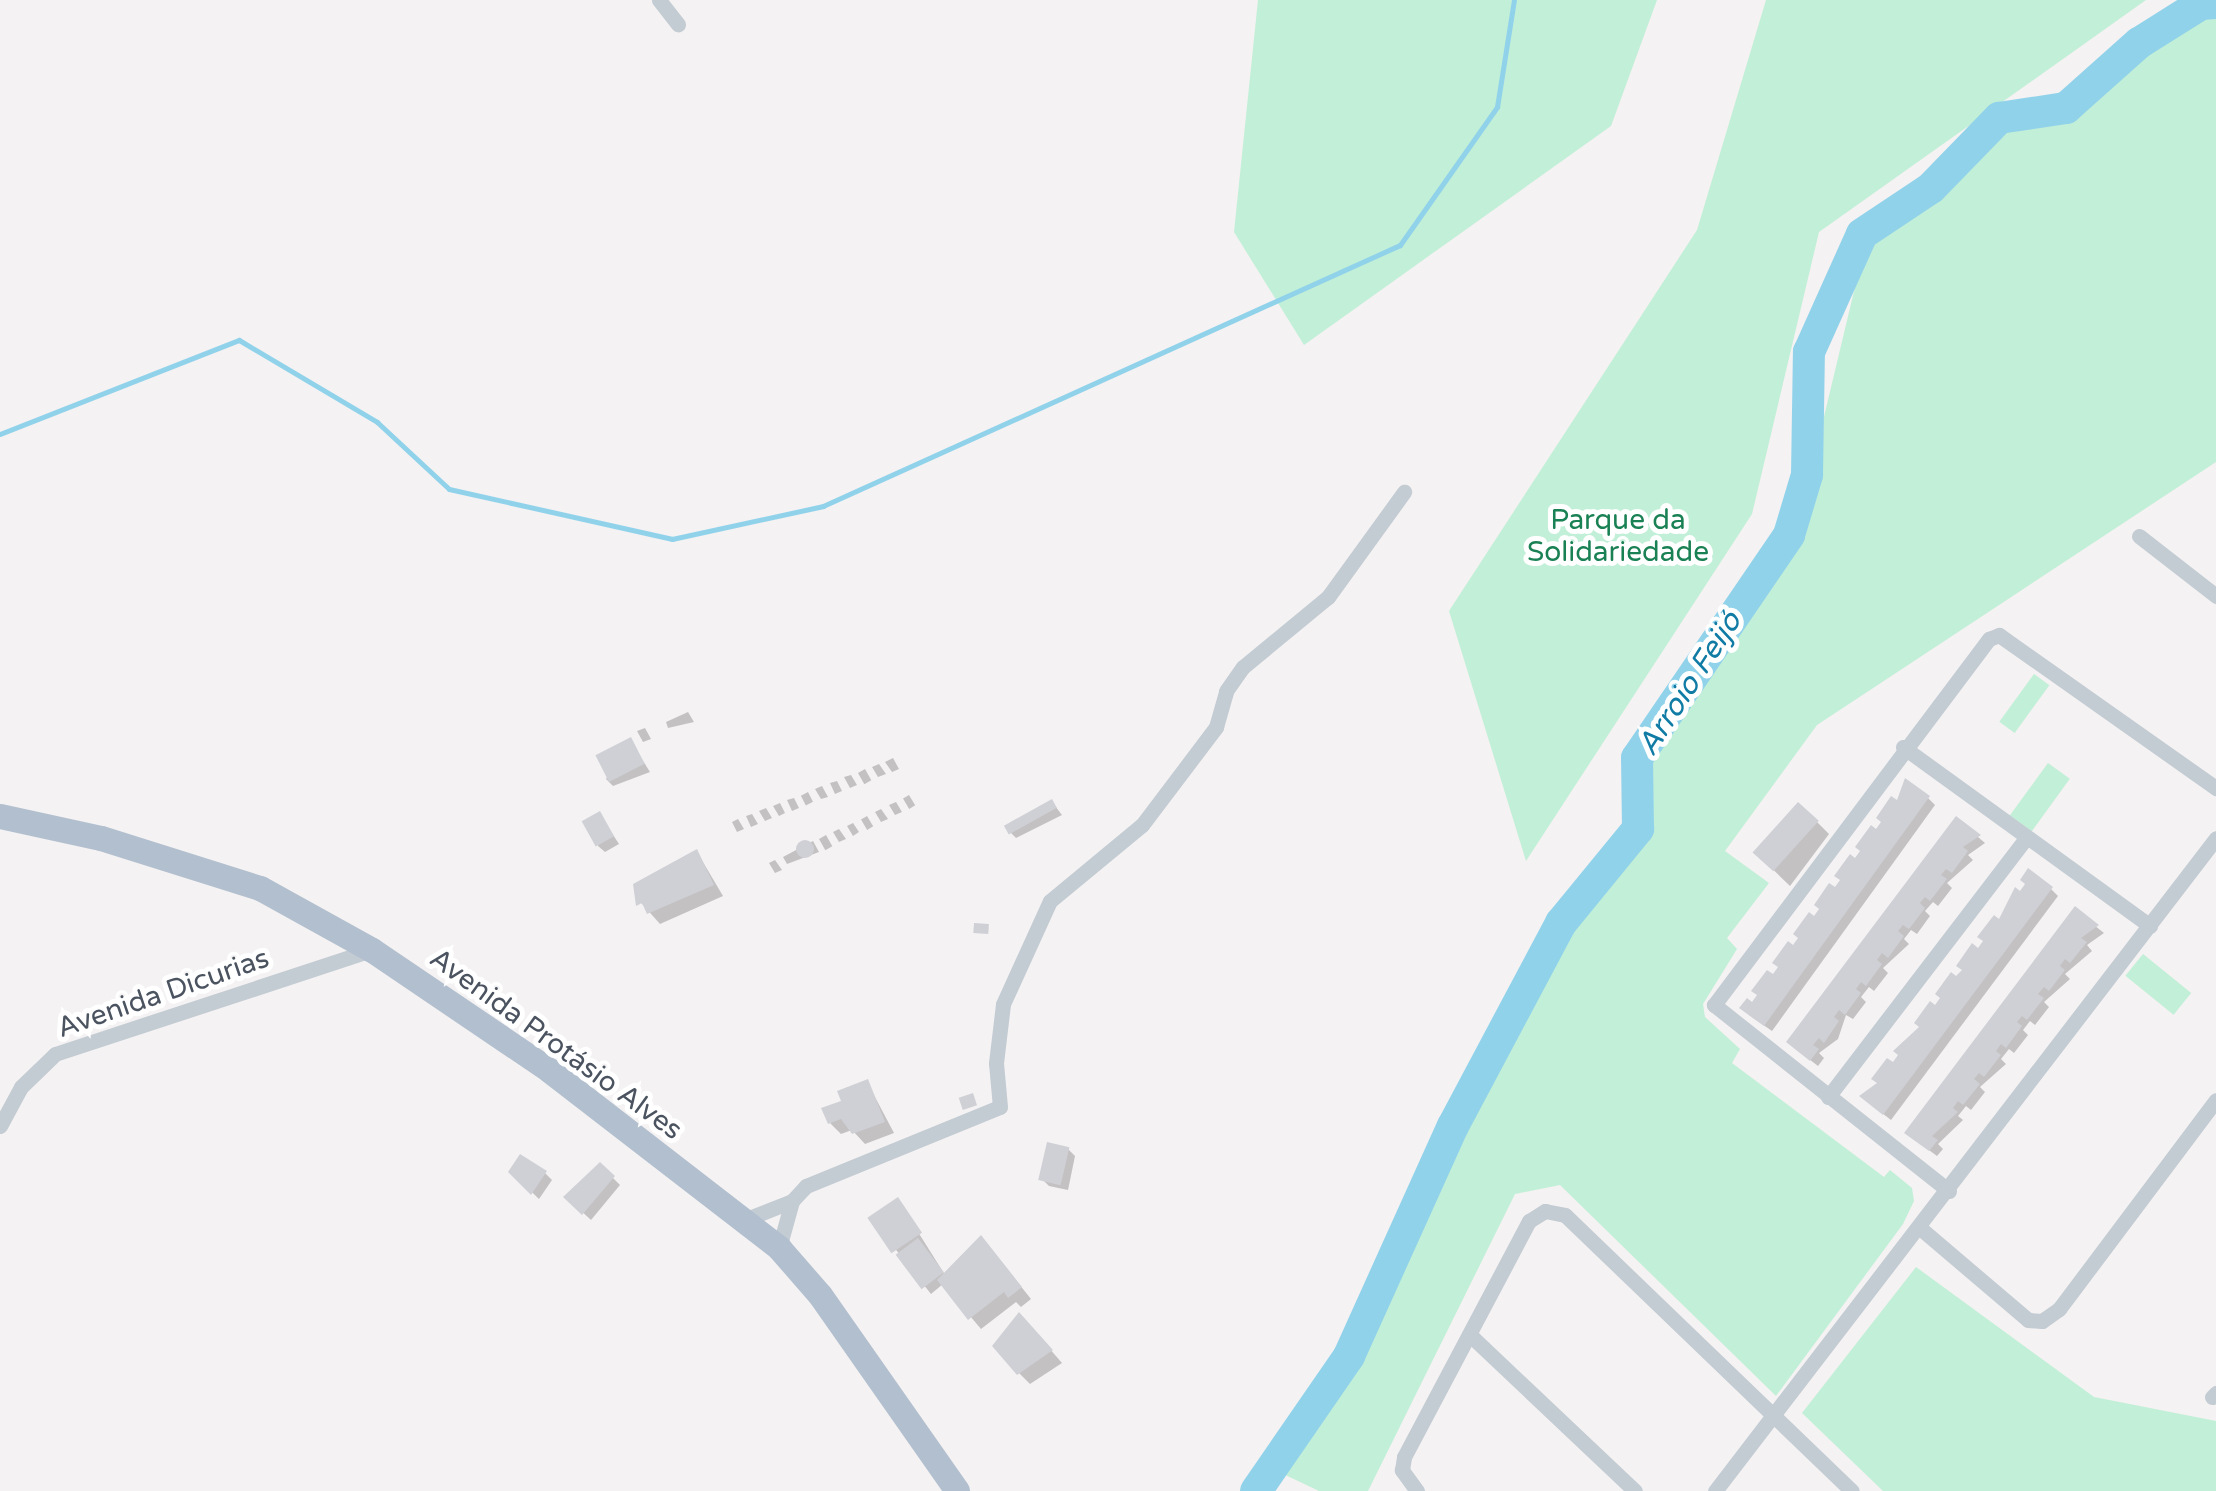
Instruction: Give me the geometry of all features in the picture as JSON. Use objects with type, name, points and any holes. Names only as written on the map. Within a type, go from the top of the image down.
[{"type":"main road","name":"Avenida Protásio Alves","points":[[0,816],[101,838],[260,888],[372,950],[549,1070],[779,1248],[820,1295],[957,1491]]},
{"type":"street","points":[[659,0],[678,24]]},
{"type":"street","points":[[744,1220],[792,1201],[806,1186],[1000,1107],[996,1063],[1003,1004],[1050,901],[1142,825],[1216,727],[1226,691],[1244,667],[1328,597],[1404,492]]},
{"type":"street","points":[[2139,536],[2216,596]]},
{"type":"street","points":[[1950,1191],[1714,1005],[1903,747],[1988,639],[1999,634],[2216,788]]},
{"type":"street","points":[[1903,747],[2150,926]]},
{"type":"street","points":[[1828,1097],[2027,837]]},
{"type":"street","points":[[1715,1491],[1777,1418],[2216,838]]},
{"type":"street","name":"Avenida Dicurias","points":[[0,1126],[22,1087],[55,1054],[372,950]]},
{"type":"street","points":[[1920,1228],[2028,1320],[2042,1321],[2058,1310],[2216,1100]]},
{"type":"street","points":[[779,1248],[792,1201]]},
{"type":"street","points":[[1417,1491],[1402,1470],[1404,1456],[1530,1221],[1545,1212],[1566,1215],[1852,1491]]},
{"type":"street","points":[[1470,1335],[1635,1491]]},
{"type":"green space","points":[[1258,0],[1657,0],[1611,126],[1304,345],[1234,232]]},
{"type":"green space","name":"Parque da Solidariedade","points":[[1766,0],[2146,0],[1819,232],[1752,514],[1526,861],[1449,611],[1697,230]]},
{"type":"green space","points":[[2216,3],[2216,462],[1817,725],[1725,851],[1769,883],[1727,938],[1737,949],[1703,1004],[1705,1017],[1740,1049],[1732,1063],[1884,1177],[1890,1170],[1912,1188],[1914,1201],[1903,1224],[1776,1396],[1560,1185],[1515,1194],[1368,1491],[1319,1491],[1277,1471],[1355,1360],[1566,933],[1643,834],[1645,762],[1794,542],[1867,237],[1936,193],[1998,129],[2065,116],[2139,43],[2201,4]]},
{"type":"green space","points":[[2034,674],[2049,685],[2015,733],[1999,722]]},
{"type":"green space","points":[[2048,763],[2070,779],[2032,831],[2010,816]]},
{"type":"green space","points":[[2143,954],[2191,993],[2174,1015],[2125,976]]},
{"type":"green space","points":[[1916,1267],[2094,1397],[2216,1421],[2216,1491],[1883,1491],[1802,1413]]},
{"type":"building","points":[[631,737],[645,764],[609,782],[595,755]]},
{"type":"building","points":[[1905,778],[1930,796],[1764,1026],[1739,1008],[1747,998],[1752,1002],[1757,995],[1751,991],[1767,970],[1773,974],[1778,967],[1772,963],[1788,941],[1793,945],[1798,938],[1793,934],[1809,912],[1814,916],[1819,909],[1814,905],[1829,883],[1835,887],[1840,880],[1834,876],[1850,854],[1855,858],[1860,851],[1855,847],[1871,825],[1876,829],[1881,822],[1876,818],[1891,796],[1897,800]]},
{"type":"building","points":[[1052,799],[1057,808],[1009,834],[1004,826]]},
{"type":"building","points":[[1798,802],[1819,821],[1773,871],[1752,853]]},
{"type":"building","points":[[600,811],[614,836],[596,847],[582,821]]},
{"type":"building","points":[[1956,816],[1981,835],[1963,847],[1968,851],[1952,873],[1946,869],[1941,875],[1947,879],[1930,901],[1925,897],[1920,903],[1925,908],[1909,929],[1903,925],[1898,931],[1904,936],[1888,958],[1882,953],[1877,960],[1882,964],[1866,986],[1861,982],[1856,989],[1861,993],[1845,1015],[1839,1010],[1834,1017],[1839,1021],[1824,1043],[1819,1038],[1813,1045],[1819,1049],[1810,1061],[1786,1042]]},
{"type":"building","points":[[805,840],[812,842],[812,856],[805,858],[798,856],[796,849],[798,842]]},
{"type":"building","points":[[697,849],[714,885],[647,914],[642,903],[636,906],[633,884]]},
{"type":"building","points":[[2028,868],[2053,887],[1883,1115],[1859,1096],[1877,1083],[1871,1079],[1887,1058],[1893,1062],[1898,1055],[1893,1051],[1919,1027],[1914,1023],[1930,1001],[1935,1005],[1940,998],[1935,994],[1951,972],[1956,976],[1962,970],[1956,966],[1972,943],[1978,948],[1983,941],[1977,937],[1994,915],[1999,919],[2015,887],[2020,891],[2025,884],[2020,880]]},
{"type":"building","points":[[2075,906],[2099,925],[2081,938],[2087,942],[2070,963],[2065,959],[2060,966],[2065,970],[2049,991],[2044,987],[2038,994],[2044,998],[2027,1020],[2022,1016],[2017,1022],[2022,1026],[2006,1048],[2001,1044],[1996,1051],[2001,1055],[1984,1077],[1979,1073],[1974,1079],[1980,1084],[1963,1105],[1958,1101],[1953,1108],[1958,1112],[1932,1136],[1938,1140],[1929,1151],[1904,1133]]},
{"type":"building","points":[[974,923],[989,924],[988,934],[973,933]]},
{"type":"building","points":[[868,1079],[885,1122],[852,1134],[841,1119],[828,1124],[821,1108],[841,1101],[837,1091]]},
{"type":"building","points":[[973,1093],[977,1105],[963,1110],[959,1098]]},
{"type":"building","points":[[1047,1142],[1069,1147],[1061,1185],[1038,1180]]},
{"type":"building","points":[[520,1154],[547,1171],[531,1195],[508,1172]]},
{"type":"building","points":[[600,1162],[615,1176],[582,1215],[563,1197]]},
{"type":"building","points":[[898,1197],[922,1233],[891,1253],[867,1218]]},
{"type":"building","points":[[981,1235],[1022,1287],[1008,1298],[1004,1292],[968,1320],[937,1280]]},
{"type":"building","points":[[918,1238],[944,1272],[922,1289],[896,1255]]},
{"type":"building","points":[[1019,1312],[1053,1350],[1017,1375],[992,1346]]},
{"type":"waterway","points":[[0,434],[239,340],[377,422],[449,489],[672,539],[823,506],[1400,245],[1497,107],[1514,0]]},
{"type":"waterway","name":"Arroio Feijó","points":[[1256,1491],[1349,1356],[1453,1126],[1561,923],[1638,829],[1637,758],[1789,535],[1807,475],[1809,352],[1862,234],[1931,188],[1999,118],[2066,108],[2139,43],[2201,4],[2216,3]]}]
